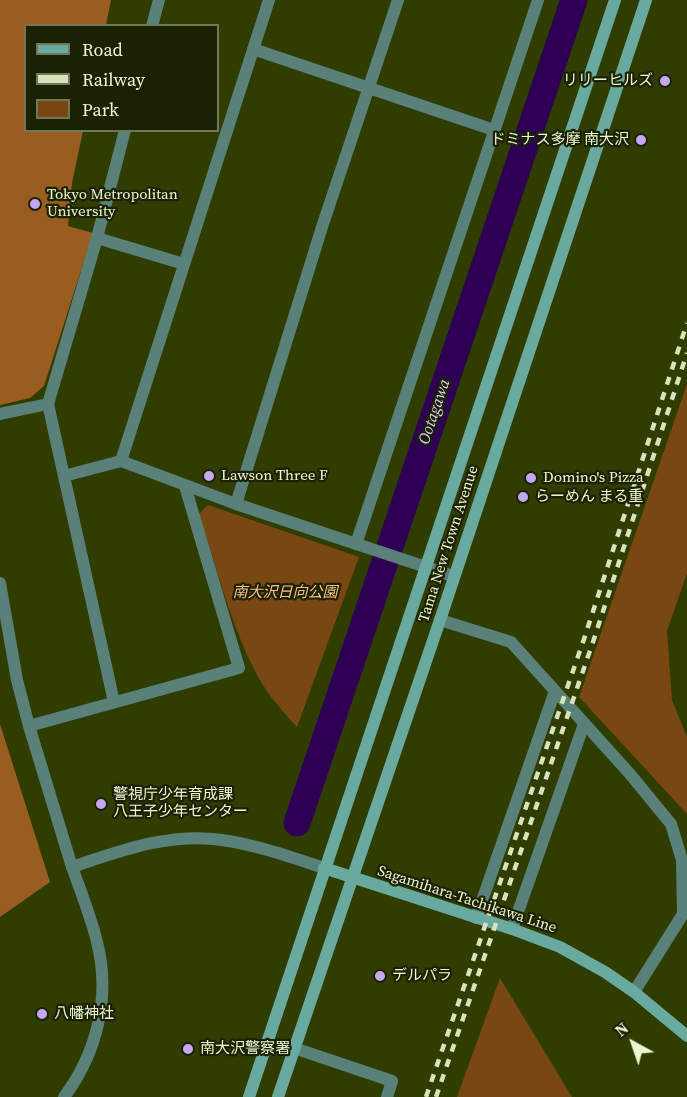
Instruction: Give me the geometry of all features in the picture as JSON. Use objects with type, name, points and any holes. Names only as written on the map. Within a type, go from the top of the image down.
[{"type":"main road","name":"Tama New Town Avenue","points":[[249,1097],[615,0]]},
{"type":"main road","name":"Tama New Town Avenue","points":[[278,1097],[440,620],[646,0]]},
{"type":"main road","name":"Sagamihara-Tachikawa Line","points":[[324,868],[512,928],[579,956],[634,992],[687,1036]]},
{"type":"street","points":[[153,24],[159,0]]},
{"type":"street","points":[[121,461],[269,0]]},
{"type":"street","points":[[236,504],[322,227],[398,0]]},
{"type":"street","points":[[362,545],[494,130],[538,0]]},
{"type":"street","points":[[253,49],[494,130]]},
{"type":"street","points":[[114,702],[48,404],[98,238],[124,132]]},
{"type":"street","points":[[98,238],[184,264]]},
{"type":"street","points":[[0,414],[48,404]]},
{"type":"street","points":[[64,476],[121,461],[236,504],[453,576]]},
{"type":"street","points":[[29,726],[239,668],[185,486]]},
{"type":"street","points":[[0,583],[17,680],[72,867],[97,941],[103,981],[97,1029],[90,1052],[78,1078],[64,1097]]},
{"type":"street","points":[[440,620],[511,642],[671,824],[682,860],[683,914],[634,992]]},
{"type":"street","points":[[476,918],[555,691]]},
{"type":"street","points":[[512,928],[584,724]]},
{"type":"street","points":[[72,867],[127,848],[158,842],[219,839],[247,844],[324,868]]},
{"type":"street","points":[[294,1048],[393,1081],[387,1097]]},
{"type":"green space","points":[[687,384],[687,573],[667,631],[672,700],[687,737],[687,814],[579,697]]},
{"type":"green space","name":"南大沢日向公園","points":[[208,505],[359,557],[297,727],[262,683],[244,649],[223,592],[199,514]]},
{"type":"green space","points":[[500,978],[572,1097],[457,1097]]},
{"type":"shaded area","name":"Tokyo Metropolitan University","points":[[0,0],[111,0],[106,24],[24,24],[24,132],[83,132],[72,183],[68,226],[93,233],[44,386],[30,398],[0,405]]},
{"type":"shaded area","points":[[0,724],[50,882],[0,917]]},
{"type":"waterway","name":"Ootagawa","points":[[297,823],[574,0]]},
{"type":"railway","points":[[426,1097],[584,639],[687,323]]},
{"type":"railway","points":[[436,1097],[593,642],[687,353]]},
{"type":"place","name":"リリーヒルズ","points":[[665,81]]},
{"type":"place","name":"ドミナス多摩 南大沢","points":[[641,140]]},
{"type":"place","name":"Tokyo Metropolitan University","points":[[35,204]]},
{"type":"place","name":"Lawson Three F","points":[[209,476]]},
{"type":"place","name":"Domino's Pizza","points":[[531,478]]},
{"type":"place","name":"らーめん まる重","points":[[523,497]]},
{"type":"place","name":"警視庁少年育成課 八王子少年センター","points":[[101,804]]},
{"type":"place","name":"デルパラ","points":[[380,976]]},
{"type":"place","name":"八幡神社","points":[[42,1014]]},
{"type":"place","name":"南大沢警察署","points":[[188,1049]]}]
